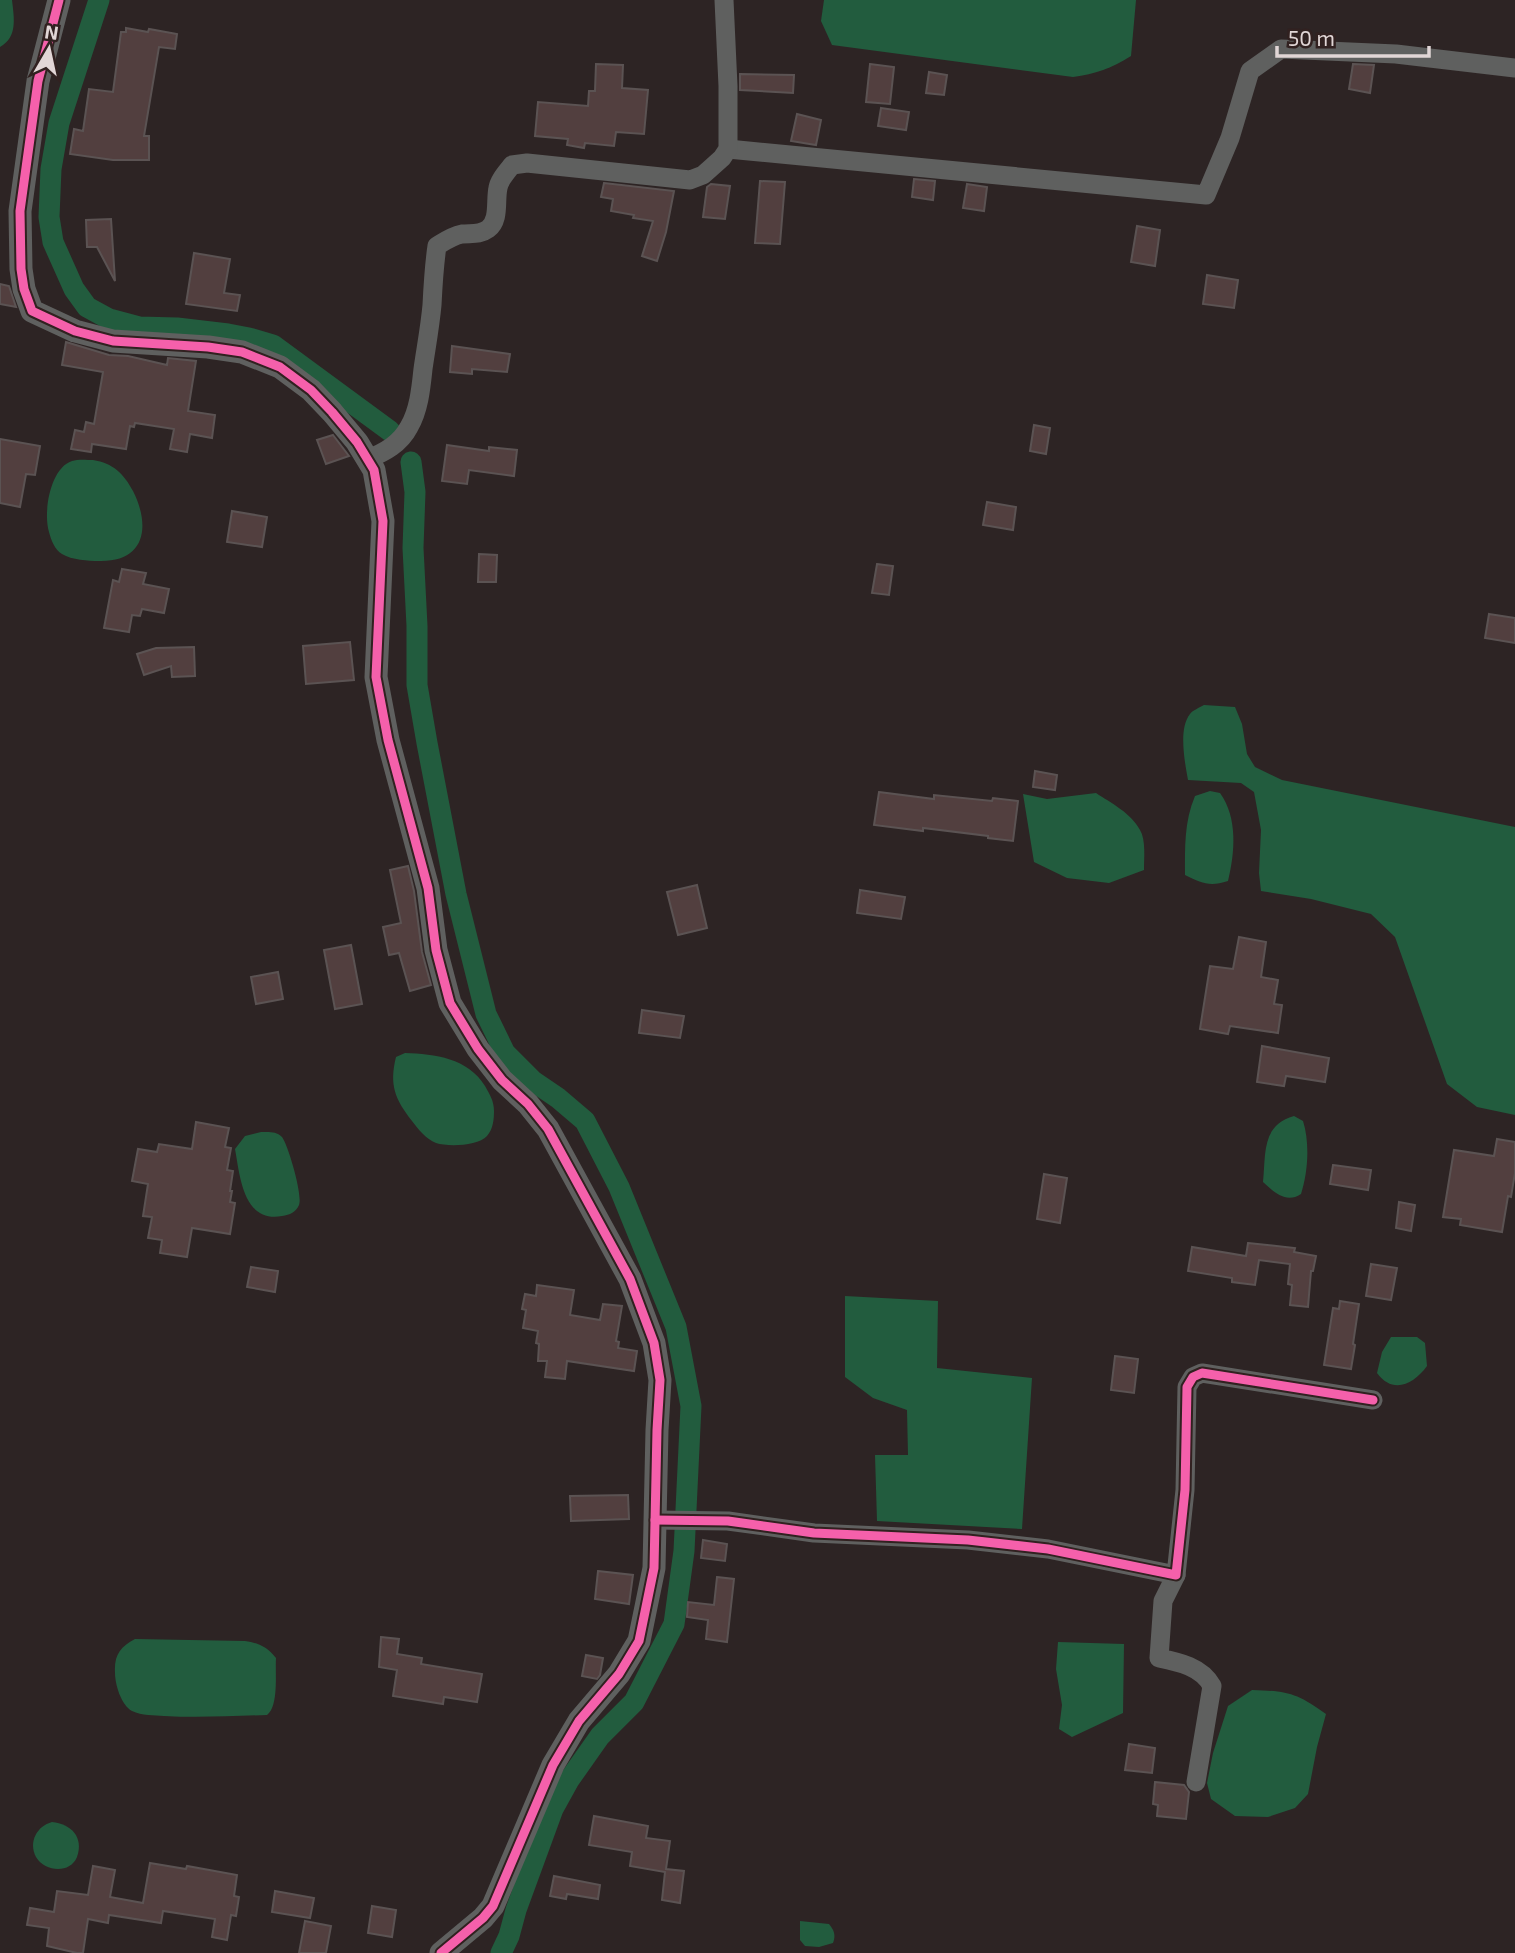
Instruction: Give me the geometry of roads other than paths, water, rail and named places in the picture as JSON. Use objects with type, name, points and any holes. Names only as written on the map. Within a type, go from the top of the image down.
[{"type":"street","points":[[58,0],[38,81],[20,211],[21,269],[24,289],[32,311],[75,331],[113,341],[242,352],[280,367],[310,390],[332,412],[368,459],[374,470],[383,521],[376,677],[388,740],[428,888],[436,950],[450,1003],[486,1060],[548,1129],[630,1279],[650,1332],[660,1380],[654,1568],[639,1640],[619,1674],[579,1721],[552,1765],[493,1906],[483,1919],[441,1953]]},
{"type":"street","points":[[368,459],[388,450],[400,440],[410,427],[414,415],[421,387],[437,246],[460,234],[477,234],[492,225],[495,220],[498,185],[512,165],[527,163],[690,180],[703,174],[722,158],[728,149],[724,0]]},
{"type":"street","points":[[728,149],[1206,195],[1230,138],[1250,71],[1281,49],[1396,54],[1515,68]]},
{"type":"street","points":[[1196,1782],[1212,1686],[1208,1678],[1193,1668],[1159,1657],[1163,1601],[1176,1574],[1185,1490],[1187,1387],[1193,1377],[1202,1373],[1373,1399]]},
{"type":"street","points":[[655,1520],[728,1521],[814,1533],[968,1540],[1048,1549],[1176,1574]]},
{"type":"waterway","points":[[99,0],[59,123],[51,169],[49,217],[53,242],[74,289],[87,307],[109,319],[139,327],[228,334],[273,345],[390,431]]},
{"type":"waterway","points":[[411,462],[415,492],[413,548],[417,685],[456,894],[486,1014],[505,1053],[533,1081],[585,1121],[619,1187],[676,1327],[691,1406],[684,1551],[674,1624],[634,1702],[600,1736],[569,1780],[553,1809],[501,1953]]}]
